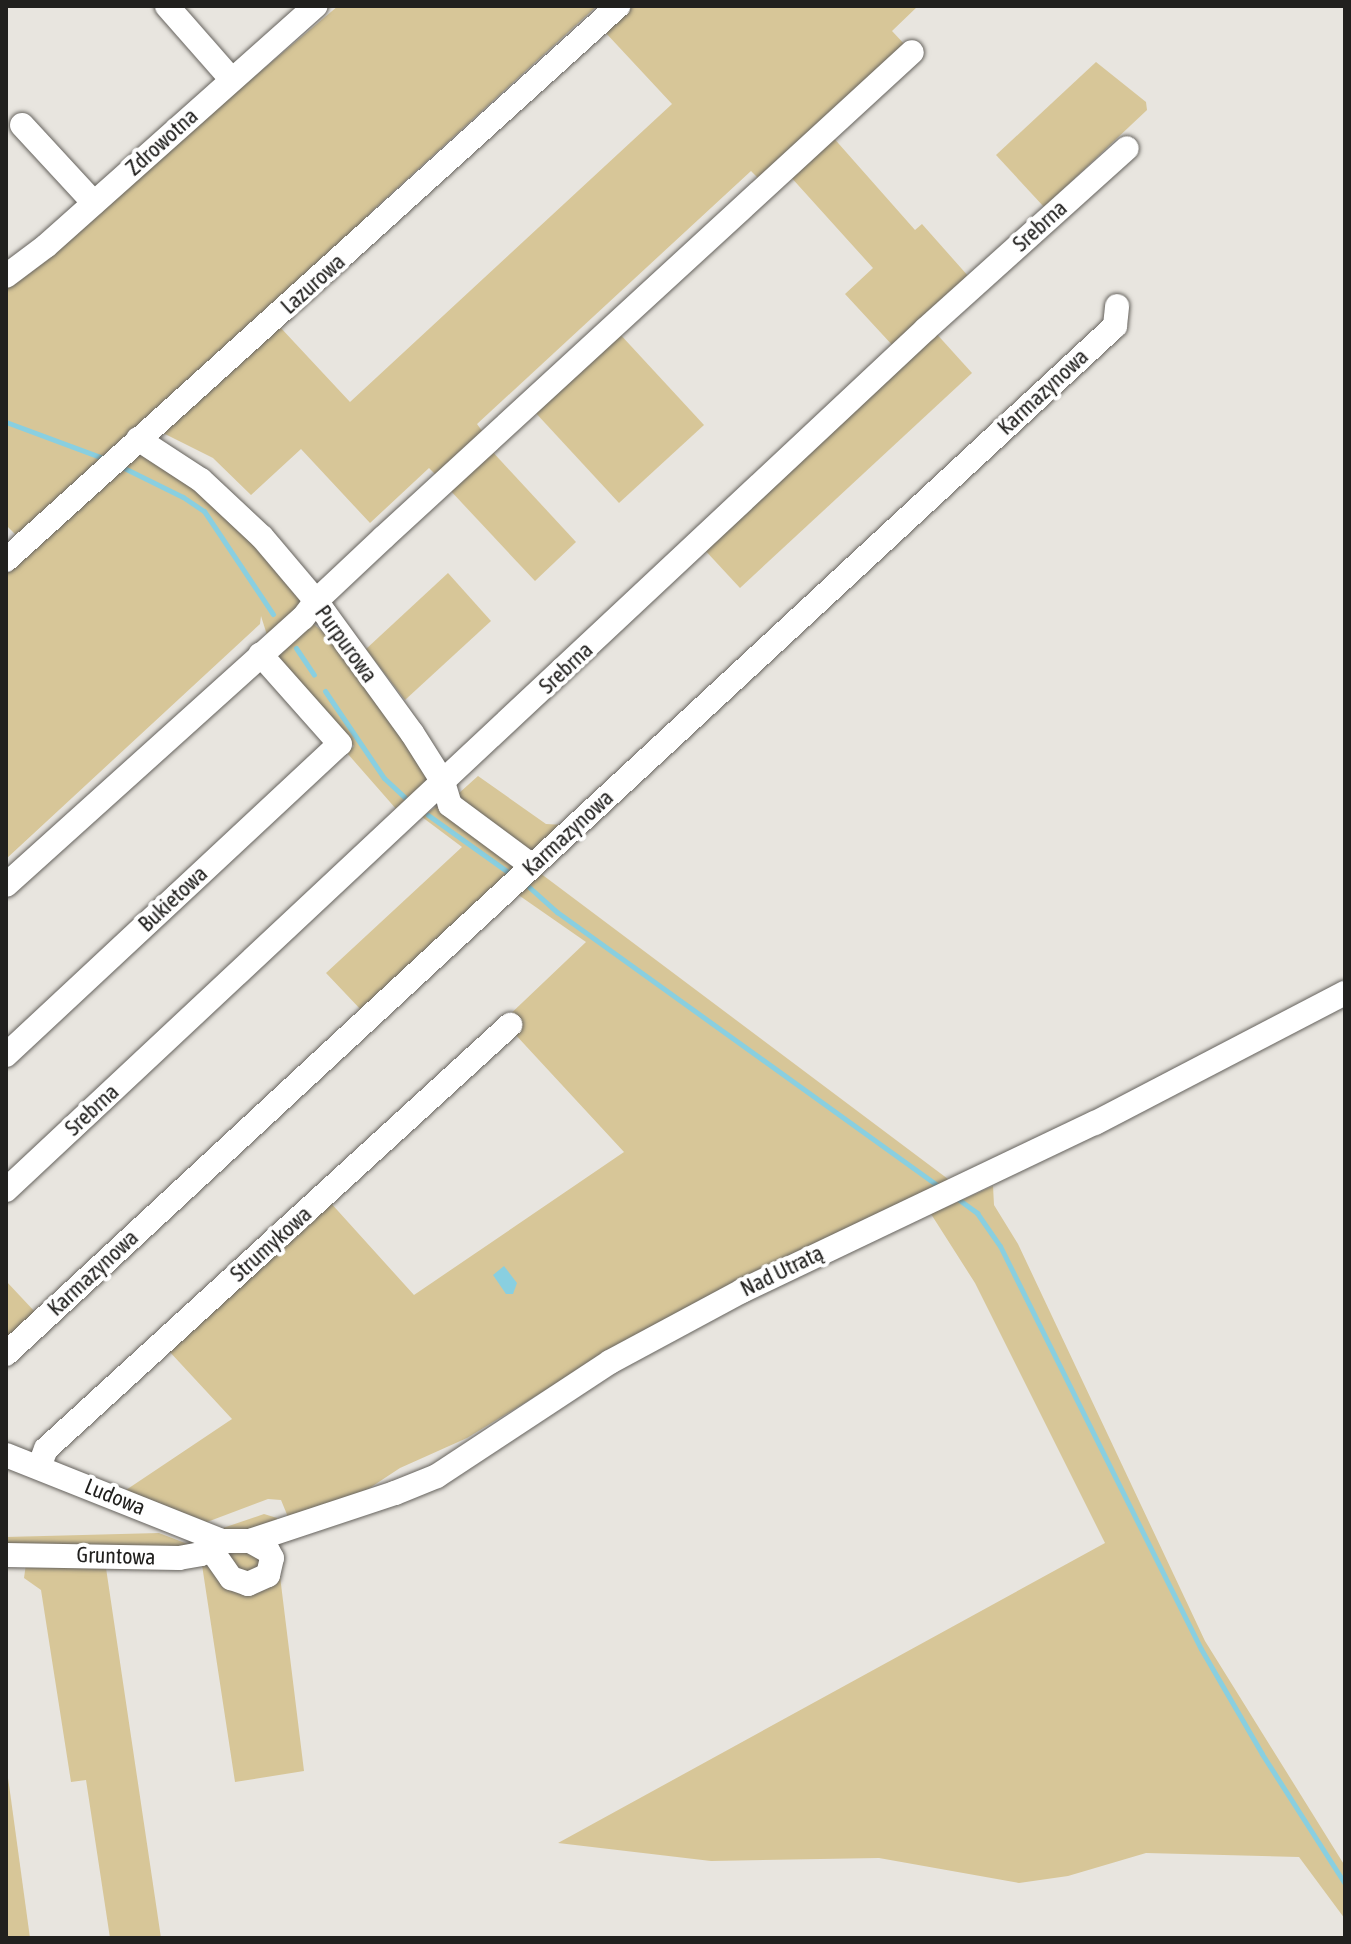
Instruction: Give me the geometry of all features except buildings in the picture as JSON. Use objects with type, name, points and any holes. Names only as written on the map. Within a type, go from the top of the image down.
[{"type":"street","points":[[167,6],[232,80]]},
{"type":"street","name":"Zdrowotna","points":[[6,276],[94,203],[315,6]]},
{"type":"street","name":"Lazurowa","points":[[6,560],[618,6]]},
{"type":"street","points":[[6,885],[303,618],[316,601],[912,52]]},
{"type":"street","points":[[22,125],[94,203]]},
{"type":"street","name":"Srebrna","points":[[6,1190],[926,329],[1127,148]]},
{"type":"street","name":"Karmazynowa","points":[[6,1354],[1115,326],[1117,306]]},
{"type":"street","name":"Purpurowa","points":[[138,439],[179,464],[230,505],[316,601],[443,782],[450,805],[467,821],[532,866]]},
{"type":"street","name":"Bukietowa","points":[[6,1055],[340,744],[260,654]]},
{"type":"street","name":"Nad Utratą","points":[[216,1545],[250,1541],[437,1476],[610,1362],[729,1298],[1081,1130],[1345,993]]},
{"type":"street","name":"Strumykowa","points":[[39,1467],[46,1449],[510,1025]]},
{"type":"street","name":"Ludowa","points":[[6,1455],[216,1545]]},
{"type":"street","points":[[216,1545],[231,1578],[248,1584],[268,1575],[272,1558],[268,1551],[250,1541]]},
{"type":"street","name":"Gruntowa","points":[[6,1555],[179,1558],[216,1545]]},
{"type":"shaded area","points":[[338,6],[597,6],[371,212],[338,249],[18,537],[6,525],[6,287]]},
{"type":"shaded area","points":[[631,6],[918,6],[892,31],[907,47],[761,181],[751,171],[477,424],[485,435],[439,478],[429,468],[370,523],[301,449],[251,495],[213,458],[161,432],[280,327],[350,402],[672,104],[604,31]]},
{"type":"shaded area","points":[[1096,62],[1146,102],[1147,110],[1044,207],[996,155]]},
{"type":"shaded area","points":[[831,135],[915,230],[922,224],[969,277],[894,347],[845,294],[873,268],[789,175]]},
{"type":"shaded area","points":[[934,331],[972,373],[740,588],[702,547]]},
{"type":"shaded area","points":[[618,332],[704,425],[619,503],[533,410]]},
{"type":"shaded area","points":[[490,449],[576,542],[535,581],[448,488]]},
{"type":"shaded area","points":[[139,452],[195,484],[251,539],[305,602],[267,635],[261,616],[260,624],[6,859],[6,574]]},
{"type":"shaded area","points":[[448,573],[491,621],[405,700],[366,649]]},
{"type":"shaded area","points":[[311,622],[327,635],[391,715],[431,784],[397,810],[347,753],[354,746],[272,655]]},
{"type":"shaded area","points":[[478,776],[546,824],[564,825],[540,848],[530,851],[461,803],[458,794]]},
{"type":"shaded area","points":[[437,806],[446,807],[509,856],[515,869],[363,1012],[326,973],[462,847],[422,817]]},
{"type":"shaded area","points":[[540,873],[952,1182],[776,1261],[593,1361],[467,1438],[400,1468],[356,1497],[288,1517],[281,1500],[268,1499],[207,1522],[126,1490],[232,1419],[168,1350],[329,1201],[414,1295],[624,1152],[513,1032],[505,1019],[586,942],[517,894]]},
{"type":"shaded area","points":[[993,1186],[994,1205],[1018,1244],[1205,1641],[1345,1866],[1345,1919],[1299,1857],[1146,1853],[1068,1876],[1019,1883],[879,1858],[711,1861],[558,1843],[1105,1543],[975,1283],[931,1214]]},
{"type":"shaded area","points":[[6,1281],[36,1313],[6,1340]]},
{"type":"shaded area","points":[[264,1514],[277,1518],[277,1523],[244,1533],[220,1529]]},
{"type":"shaded area","points":[[159,1533],[193,1546],[6,1549],[6,1537]]},
{"type":"shaded area","points":[[221,1550],[250,1550],[266,1561],[243,1577]]},
{"type":"shaded area","points":[[26,1564],[106,1568],[161,1938],[110,1938],[86,1780],[71,1782],[41,1590],[24,1578]]},
{"type":"shaded area","points":[[213,1564],[223,1580],[279,1568],[304,1771],[235,1782],[202,1565]]},
{"type":"shaded area","points":[[6,1764],[10,1792],[30,1938],[6,1938]]},
{"type":"water","points":[[504,1266],[517,1283],[513,1294],[506,1294],[493,1275]]},
{"type":"waterway","points":[[6,422],[103,458]]},
{"type":"waterway","points":[[120,466],[183,497],[204,511],[273,614]]},
{"type":"waterway","points":[[296,648],[314,675]]},
{"type":"waterway","points":[[325,691],[384,778],[410,802]]},
{"type":"waterway","points":[[428,815],[508,872]]},
{"type":"waterway","points":[[529,887],[557,912],[941,1188]]},
{"type":"waterway","points":[[958,1199],[977,1213],[1000,1246],[1201,1649],[1262,1754],[1345,1884]]}]
